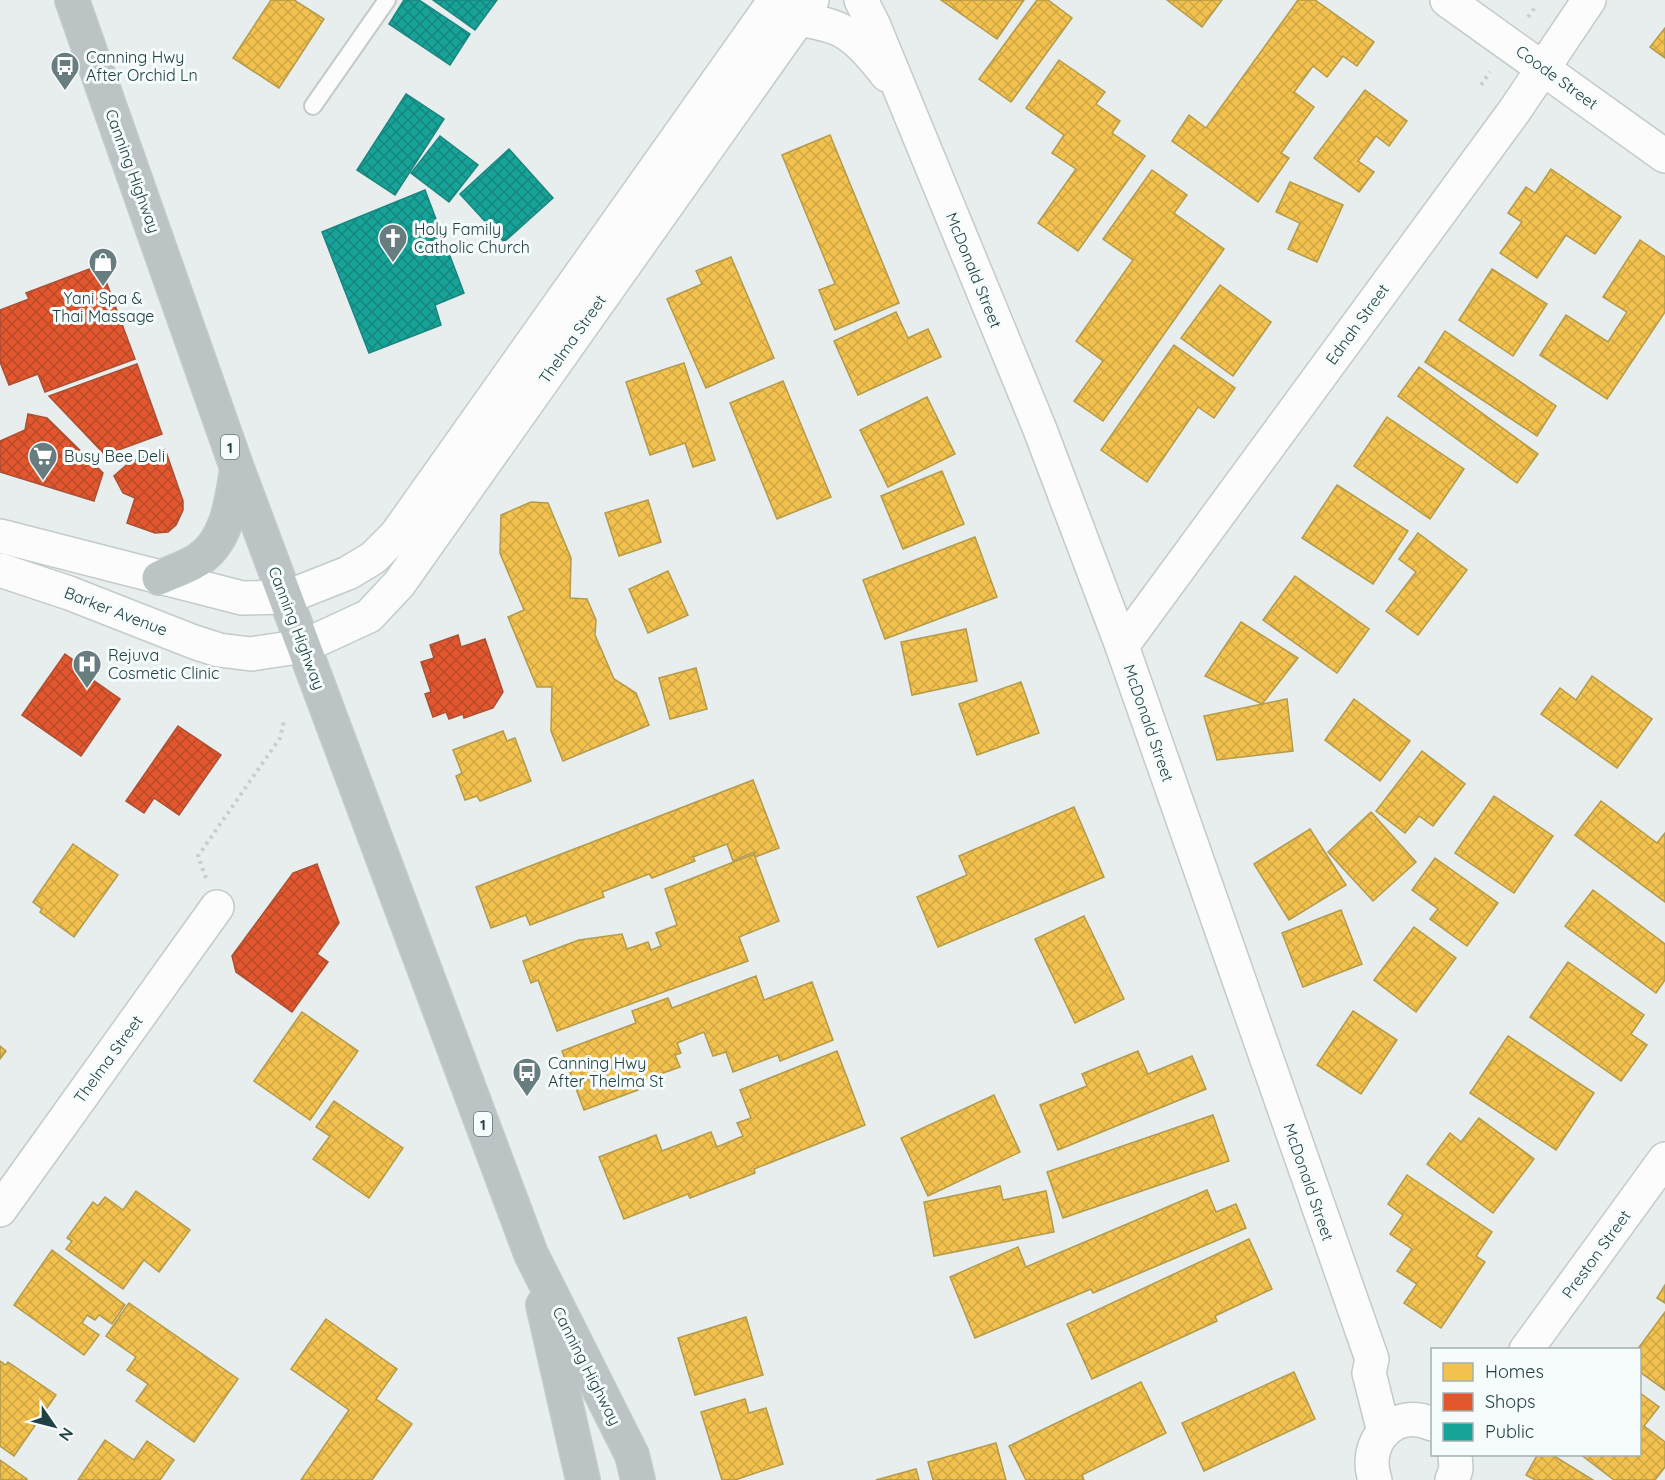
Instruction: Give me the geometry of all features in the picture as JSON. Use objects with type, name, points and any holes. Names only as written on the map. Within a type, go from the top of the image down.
[{"type":"highway","name":"Canning Highway","points":[[72,0],[237,468],[531,1254],[632,1455],[638,1480]]},
{"type":"highway","points":[[159,578],[199,560],[216,542],[230,513],[237,468]]},
{"type":"highway","name":"Canning Highway","points":[[531,1254],[583,1480]]},
{"type":"street","name":"McDonald Street","points":[[861,0],[874,26],[1039,427],[1122,646],[1372,1359],[1369,1373],[1409,1425]]},
{"type":"street","name":"Coode Street","points":[[1447,0],[1665,156]]},
{"type":"street","name":"Ednah Street","points":[[1122,646],[1508,119],[1589,0]]},
{"type":"street","name":"McDonald Street","points":[[796,6],[822,23],[845,32],[875,60],[903,96]]},
{"type":"street","name":"Thelma Street","points":[[287,597],[348,573],[373,558],[396,535],[796,6]]},
{"type":"street","name":"Thelma Street","points":[[304,646],[369,616],[399,584],[796,6]]},
{"type":"street","points":[[0,536],[242,598],[287,597]]},
{"type":"street","points":[[69,592],[81,557]]},
{"type":"street","name":"Barker Avenue","points":[[0,570],[69,592],[219,650],[251,654],[304,646]]},
{"type":"street","name":"Thelma Street","points":[[0,1210],[217,907]]},
{"type":"street","name":"Preston Street","points":[[1527,1348],[1665,1159]]},
{"type":"street","points":[[1366,1476],[1372,1453],[1409,1425]]},
{"type":"lane","points":[[313,106],[387,0]]},
{"type":"path","points":[[1525,22],[1536,6]]},
{"type":"path","points":[[1481,85],[1495,64]]},
{"type":"path","points":[[217,907],[198,856],[280,738],[284,721]]},
{"type":"building: Homes","points":[[271,0],[294,0],[324,19],[279,88],[233,58]]},
{"type":"building: Homes","points":[[941,0],[1024,0],[997,39]]},
{"type":"building: Homes","points":[[1037,0],[1048,0],[1072,18],[1011,102],[979,79]]},
{"type":"building: Homes","points":[[1167,0],[1222,0],[1202,27]]},
{"type":"building: Homes","points":[[1298,0],[1315,0],[1374,42],[1357,66],[1343,56],[1327,77],[1313,66],[1294,92],[1314,107],[1281,153],[1289,158],[1258,202],[1172,141],[1189,115],[1206,128]]},
{"type":"building: Homes","points":[[1665,28],[1665,58],[1650,47]]},
{"type":"building: Homes","points":[[1059,60],[1105,92],[1096,104],[1120,121],[1112,133],[1145,156],[1078,251],[1038,223],[1076,169],[1052,153],[1064,135],[1026,108]]},
{"type":"building: Homes","points":[[1365,90],[1407,121],[1389,146],[1376,136],[1358,161],[1374,172],[1359,192],[1314,158]]},
{"type":"building: Homes","points":[[830,135],[899,303],[835,330],[819,290],[835,284],[782,155]]},
{"type":"building: Homes","points":[[1551,169],[1621,217],[1595,254],[1566,235],[1537,278],[1500,253],[1522,222],[1508,213],[1526,187],[1535,193]]},
{"type":"building: Homes","points":[[1152,170],[1187,195],[1174,213],[1224,249],[1103,421],[1074,401],[1103,361],[1076,341],[1133,260],[1103,239]]},
{"type":"building: Homes","points":[[1290,182],[1343,205],[1317,262],[1288,249],[1300,223],[1276,212]]},
{"type":"building: Homes","points":[[1640,240],[1665,257],[1665,312],[1607,399],[1540,355],[1566,315],[1608,342],[1627,312],[1603,297]]},
{"type":"building: Homes","points":[[731,257],[774,358],[706,388],[667,299],[702,284],[696,271]]},
{"type":"building: Homes","points":[[1492,269],[1547,304],[1513,356],[1459,320]]},
{"type":"building: Homes","points":[[1220,285],[1271,322],[1233,376],[1181,338]]},
{"type":"building: Homes","points":[[896,312],[908,338],[928,329],[941,357],[858,395],[834,341]]},
{"type":"building: Homes","points":[[1445,331],[1556,406],[1537,436],[1425,362]]},
{"type":"building: Homes","points":[[1174,345],[1235,388],[1214,418],[1198,407],[1147,482],[1101,450]]},
{"type":"building: Homes","points":[[684,363],[715,460],[693,467],[685,443],[650,455],[626,382]]},
{"type":"building: Homes","points":[[1419,367],[1538,454],[1517,483],[1398,396]]},
{"type":"building: Homes","points":[[783,381],[831,497],[777,519],[730,403]]},
{"type":"building: Homes","points":[[927,397],[955,454],[888,487],[860,430]]},
{"type":"building: Homes","points":[[1387,417],[1464,469],[1430,519],[1354,466]]},
{"type":"building: Homes","points":[[942,471],[964,524],[903,549],[881,496]]},
{"type":"building: Homes","points":[[1337,485],[1408,531],[1373,584],[1302,538]]},
{"type":"building: Homes","points":[[648,500],[661,542],[619,556],[605,513]]},
{"type":"building: Homes","points":[[531,502],[548,503],[571,558],[570,598],[587,599],[596,620],[595,635],[614,679],[636,693],[649,725],[563,761],[551,731],[552,687],[537,687],[508,617],[524,610],[500,553],[501,515]]},
{"type":"building: Homes","points":[[1418,533],[1467,570],[1418,635],[1386,611],[1416,572],[1399,559]]},
{"type":"building: Homes","points":[[975,537],[997,597],[885,639],[863,580]]},
{"type":"building: Homes","points":[[668,571],[688,615],[648,633],[629,589]]},
{"type":"building: Homes","points":[[1295,576],[1369,629],[1337,673],[1263,620]]},
{"type":"building: Homes","points":[[1241,622],[1298,658],[1262,704],[1205,676]]},
{"type":"building: Homes","points":[[966,629],[977,681],[912,695],[901,642]]},
{"type":"building: Homes","points":[[696,668],[707,709],[670,719],[659,678]]},
{"type":"building: Homes","points":[[1592,676],[1652,719],[1617,768],[1541,714],[1560,688],[1576,700]]},
{"type":"building: Homes","points":[[1021,682],[1039,733],[977,755],[959,704]]},
{"type":"building: Homes","points":[[1287,699],[1293,751],[1217,760],[1204,716]]},
{"type":"building: Homes","points":[[1354,699],[1410,741],[1380,781],[1325,740]]},
{"type":"building: Homes","points":[[503,731],[507,741],[515,738],[531,781],[480,801],[477,796],[465,800],[456,776],[462,773],[453,750]]},
{"type":"building: Homes","points":[[1422,751],[1465,784],[1433,826],[1419,816],[1405,833],[1376,811]]},
{"type":"building: Homes","points":[[753,780],[779,848],[755,857],[754,852],[733,861],[727,844],[693,857],[695,861],[652,878],[649,874],[602,892],[604,897],[530,925],[526,915],[491,928],[476,887]]},
{"type":"building: Homes","points":[[1494,796],[1553,836],[1514,893],[1455,853]]},
{"type":"building: Homes","points":[[1601,801],[1657,843],[1665,833],[1665,902],[1575,835]]},
{"type":"building: Homes","points":[[1074,807],[1104,877],[938,947],[917,897],[967,875],[959,856]]},
{"type":"building: Homes","points":[[1371,812],[1416,862],[1373,901],[1328,852]]},
{"type":"building: Homes","points":[[1310,829],[1346,885],[1289,920],[1254,864]]},
{"type":"building: Homes","points":[[73,844],[118,875],[74,937],[40,912],[42,909],[33,902]]},
{"type":"building: Homes","points":[[754,854],[779,921],[739,937],[748,961],[557,1031],[538,980],[531,983],[523,961],[579,940],[622,934],[627,949],[648,942],[651,950],[661,946],[656,933],[677,925],[665,889]]},
{"type":"building: Homes","points":[[1435,858],[1498,903],[1467,946],[1430,919],[1438,909],[1412,890]]},
{"type":"building: Homes","points":[[1593,890],[1665,944],[1665,980],[1656,993],[1565,926]]},
{"type":"building: Homes","points":[[1341,910],[1362,964],[1303,987],[1282,933]]},
{"type":"building: Homes","points":[[1084,916],[1124,999],[1075,1023],[1035,939]]},
{"type":"building: Homes","points":[[1414,927],[1456,958],[1416,1012],[1374,980]]},
{"type":"building: Homes","points":[[1568,962],[1644,1015],[1631,1034],[1647,1045],[1621,1081],[1530,1017]]},
{"type":"building: Homes","points":[[756,976],[764,1000],[812,982],[833,1040],[780,1061],[778,1055],[733,1072],[726,1052],[713,1056],[704,1032],[677,1043],[681,1053],[675,1055],[680,1067],[635,1083],[638,1090],[584,1110],[562,1051],[636,1023],[632,1011],[668,998],[672,1008]]},
{"type":"building: Homes","points":[[1353,1011],[1397,1040],[1361,1094],[1317,1065]]},
{"type":"building: Homes","points":[[302,1012],[358,1051],[310,1120],[254,1081]]},
{"type":"building: Homes","points":[[1508,1036],[1594,1093],[1556,1150],[1470,1093]]},
{"type":"building: Homes","points":[[0,1046],[6,1051],[0,1059]]},
{"type":"building: Homes","points":[[837,1051],[865,1125],[754,1169],[755,1173],[690,1198],[688,1194],[624,1219],[599,1157],[656,1135],[662,1151],[711,1132],[717,1147],[743,1136],[737,1123],[751,1118],[740,1090]]},
{"type":"building: Homes","points":[[1138,1051],[1148,1074],[1192,1056],[1206,1089],[1058,1150],[1040,1105],[1087,1086],[1082,1074]]},
{"type":"building: Homes","points":[[994,1095],[1020,1152],[928,1196],[901,1138]]},
{"type":"building: Homes","points":[[334,1101],[403,1148],[369,1198],[313,1159],[330,1136],[316,1127]]},
{"type":"building: Homes","points":[[1213,1115],[1229,1161],[1063,1218],[1047,1172]]},
{"type":"building: Homes","points":[[1479,1118],[1534,1159],[1493,1213],[1427,1164],[1450,1133],[1461,1142]]},
{"type":"building: Homes","points":[[1407,1175],[1492,1232],[1476,1256],[1485,1262],[1441,1328],[1404,1303],[1417,1284],[1397,1271],[1412,1249],[1390,1234],[1403,1215],[1388,1204]]},
{"type":"building: Homes","points":[[1000,1186],[1003,1200],[1046,1191],[1054,1232],[934,1256],[924,1202]]},
{"type":"building: Homes","points":[[1207,1190],[1216,1212],[1236,1204],[1246,1228],[1093,1293],[1091,1289],[975,1338],[950,1277],[1018,1247],[1026,1267]]},
{"type":"building: Homes","points":[[136,1191],[190,1230],[159,1272],[144,1260],[123,1289],[66,1249],[72,1241],[67,1238],[93,1202],[98,1206],[105,1197],[123,1210]]},
{"type":"building: Homes","points":[[1249,1239],[1272,1289],[1215,1316],[1217,1321],[1092,1379],[1067,1324]]},
{"type":"building: Homes","points":[[52,1250],[125,1305],[112,1324],[99,1315],[95,1320],[87,1315],[82,1323],[99,1335],[84,1355],[14,1305]]},
{"type":"building: Homes","points":[[1665,1285],[1665,1303],[1657,1298]]},
{"type":"building: Homes","points":[[129,1303],[238,1379],[194,1442],[136,1401],[148,1384],[127,1370],[136,1357],[106,1336]]},
{"type":"building: Homes","points":[[1665,1312],[1665,1390],[1641,1373],[1641,1348],[1638,1348]]},
{"type":"building: Homes","points":[[746,1317],[763,1375],[695,1395],[678,1338]]},
{"type":"building: Homes","points":[[326,1319],[397,1369],[376,1399],[412,1424],[372,1480],[301,1480],[349,1410],[291,1369]]},
{"type":"building: Homes","points":[[0,1361],[6,1365],[8,1362],[56,1395],[14,1456],[0,1446]]},
{"type":"building: Homes","points":[[1294,1372],[1315,1419],[1204,1471],[1182,1423]]},
{"type":"building: Homes","points":[[1141,1382],[1166,1433],[1082,1475],[1084,1480],[1026,1480],[1009,1446]]},
{"type":"building: Homes","points":[[1641,1394],[1659,1407],[1644,1426],[1665,1442],[1665,1467],[1655,1480],[1614,1480],[1583,1456],[1641,1456]]},
{"type":"building: Homes","points":[[745,1399],[749,1413],[766,1408],[783,1464],[735,1480],[722,1480],[701,1412]]},
{"type":"building: Homes","points":[[105,1440],[134,1460],[147,1441],[174,1460],[160,1480],[78,1480]]},
{"type":"building: Homes","points":[[996,1443],[1006,1480],[933,1480],[928,1462]]},
{"type":"building: Homes","points":[[1537,1456],[1554,1456],[1593,1480],[1535,1480],[1526,1475]]},
{"type":"building: Homes","points":[[0,1460],[27,1479],[0,1480]]},
{"type":"building: Homes","points":[[916,1469],[919,1480],[876,1480]]},
{"type":"building: Shops","points":[[100,265],[135,359],[45,392],[38,374],[9,385],[0,362],[0,310],[29,299],[26,293]]},
{"type":"building: Shops","points":[[137,364],[162,434],[105,455],[49,396]]},
{"type":"building: Shops","points":[[28,414],[47,418],[103,473],[94,501],[0,472],[0,441],[25,430]]},
{"type":"building: Shops","points":[[165,449],[183,501],[183,510],[176,525],[168,532],[155,533],[127,523],[135,498],[123,493],[114,476],[130,462]]},
{"type":"building: Shops","points":[[458,635],[461,647],[485,639],[503,692],[493,708],[464,718],[463,714],[449,719],[446,712],[433,717],[425,694],[431,692],[421,662],[434,658],[430,645]]},
{"type":"building: Shops","points":[[65,654],[89,671],[86,675],[120,699],[81,756],[22,715]]},
{"type":"building: Shops","points":[[178,726],[221,755],[179,815],[154,798],[144,813],[126,801]]},
{"type":"building: Shops","points":[[317,864],[339,923],[317,954],[328,962],[292,1012],[236,972],[232,956],[293,873]]},
{"type":"building: Public","points":[[404,0],[419,0],[470,34],[450,65],[389,24]]},
{"type":"building: Public","points":[[433,0],[497,0],[475,30]]},
{"type":"building: Public","points":[[406,94],[444,119],[395,195],[357,170]]},
{"type":"building: Public","points":[[440,136],[478,165],[449,202],[411,173]]},
{"type":"building: Public","points":[[509,149],[553,198],[504,242],[460,194]]},
{"type":"building: Public","name":"Holy Family Catholic Church","points":[[425,190],[464,293],[435,305],[441,325],[369,353],[322,232]]},
{"type":"place","name":"Canning Hwy After Orchid Ln","points":[[65,92]]},
{"type":"place","name":"Holy Family Catholic Church","points":[[393,264]]},
{"type":"place","name":"Yani Spa & Thai Massage","points":[[103,288]]},
{"type":"place","name":"Busy Bee Deli","points":[[43,482]]},
{"type":"place","name":"Rejuva Cosmetic Clinic","points":[[87,690]]},
{"type":"place","name":"Canning Hwy After Thelma St","points":[[527,1098]]}]
